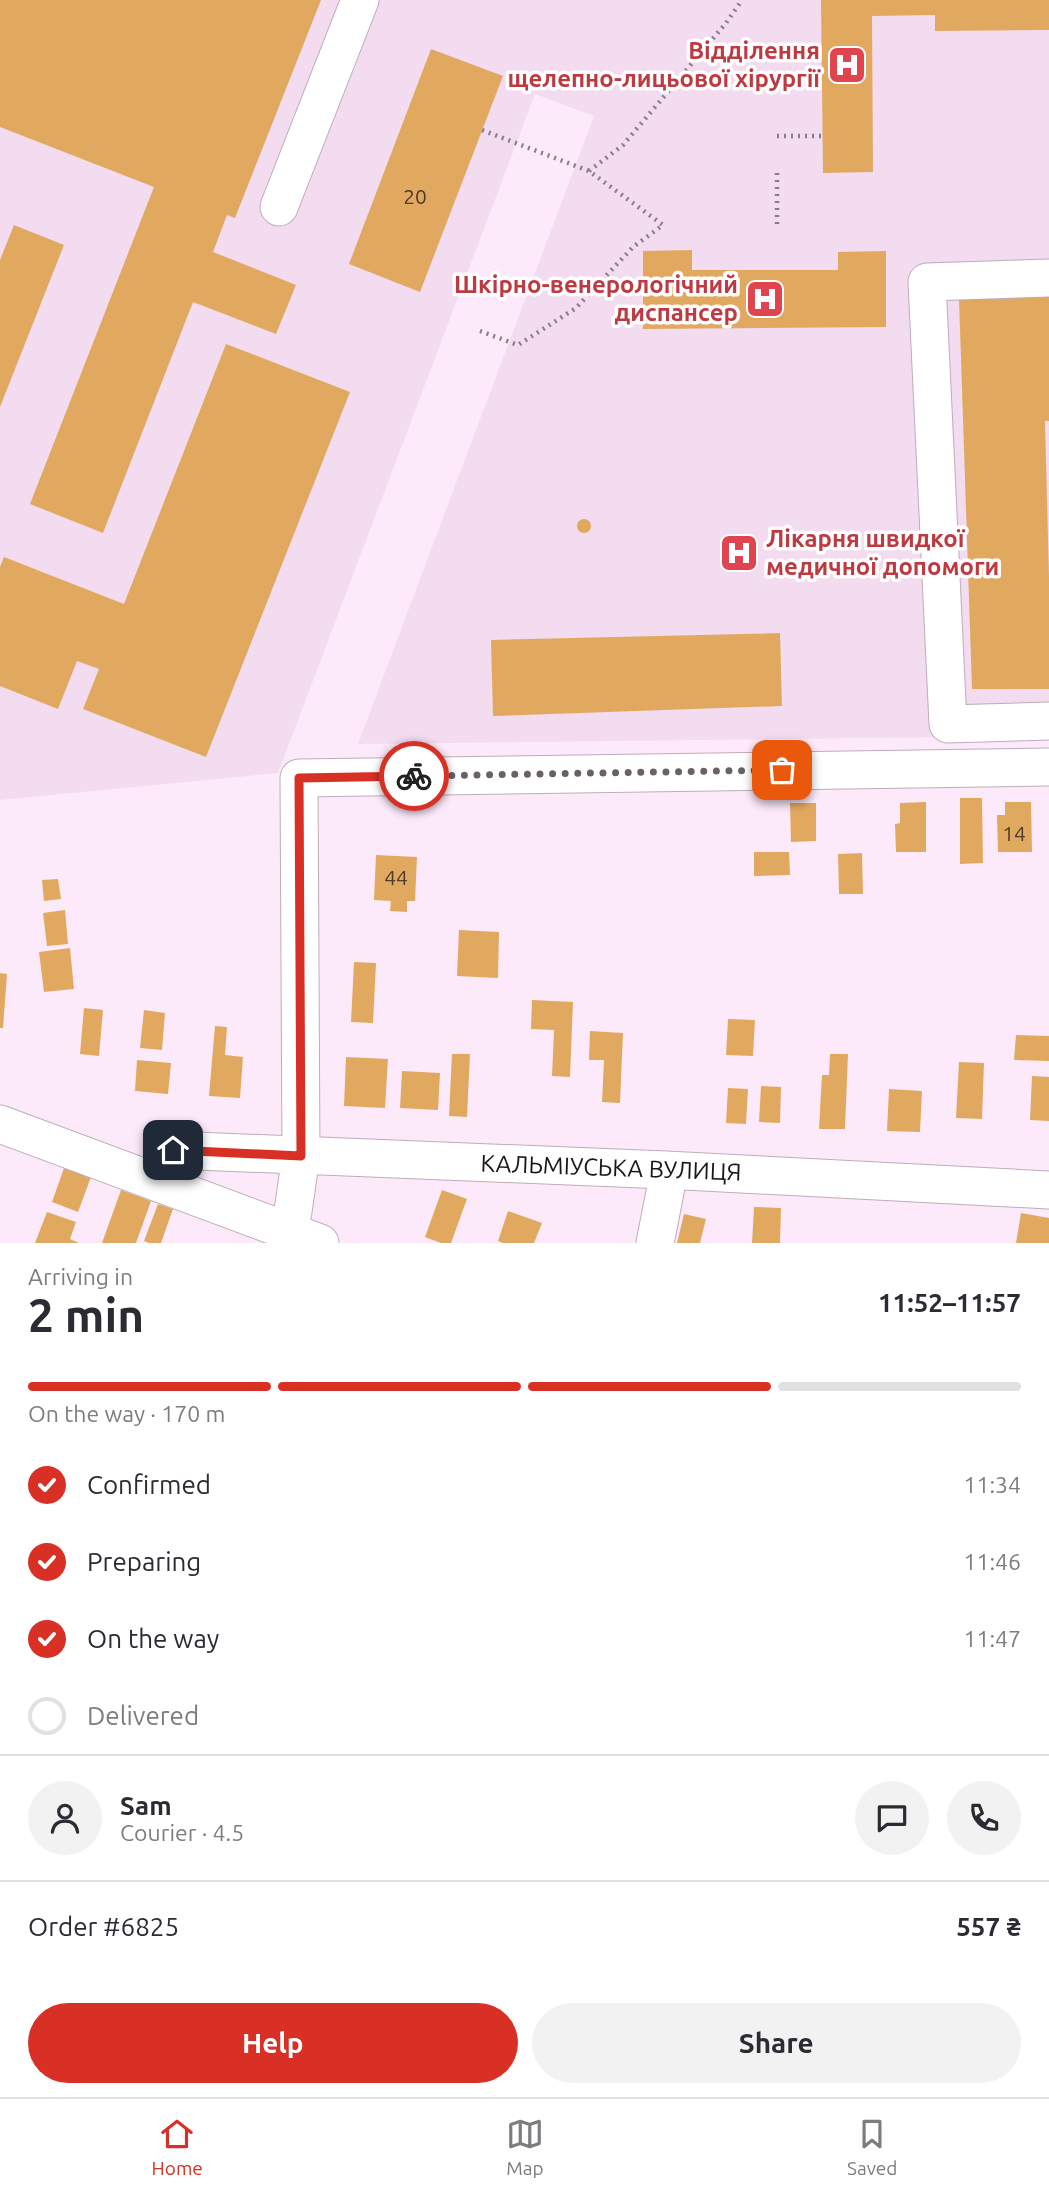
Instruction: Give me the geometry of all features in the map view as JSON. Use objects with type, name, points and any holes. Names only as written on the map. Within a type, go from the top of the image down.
[{"type":"street","points":[[279,207],[360,0]]},
{"type":"street","points":[[1049,278],[927,282],[948,724],[1049,721]]},
{"type":"street","points":[[0,1124],[305,1238],[301,1156],[299,778],[1049,767]]},
{"type":"street","name":"КАЛЬМІУСЬКА ВУЛИЦЯ","points":[[173,1150],[666,1170],[1049,1190]]},
{"type":"street","points":[[655,1243],[666,1187],[666,1170]]},
{"type":"path","points":[[589,171],[622,145],[726,23],[742,0]]},
{"type":"path","points":[[480,331],[518,345],[576,308],[633,247],[663,225],[589,171],[482,130]]},
{"type":"path","points":[[777,136],[822,136]]},
{"type":"path","points":[[777,173],[777,225]]},
{"type":"shaded area","points":[[0,0],[1049,0],[1049,736],[358,744],[594,116],[535,94],[278,773],[0,800]]},
{"type":"building","points":[[0,0],[321,0],[235,218],[227,215],[213,252],[296,285],[276,334],[193,302],[103,533],[30,504],[154,187],[0,127]]},
{"type":"building","points":[[821,0],[1049,0],[1049,30],[935,31],[935,15],[872,16],[873,172],[823,173]]},
{"type":"building","points":[[431,49],[503,76],[420,292],[349,264]]},
{"type":"building","points":[[14,225],[64,245],[0,407],[0,260]]},
{"type":"building","points":[[692,250],[692,270],[838,270],[838,252],[886,251],[886,327],[643,329],[643,251]]},
{"type":"building","points":[[1049,296],[1049,421],[1045,421],[1049,689],[972,689],[959,299]]},
{"type":"building","points":[[226,344],[350,392],[206,757],[83,709],[99,669],[77,661],[58,709],[0,686],[0,567],[4,557],[124,604]]},
{"type":"building","points":[[581,519],[587,519],[591,526],[587,533],[581,533],[577,529],[577,523]]},
{"type":"building","points":[[780,633],[782,706],[493,716],[491,640]]},
{"type":"building","points":[[960,798],[982,798],[983,863],[960,864]]},
{"type":"building","points":[[926,802],[926,852],[896,852],[895,824],[900,823],[900,803]]},
{"type":"building","points":[[1005,802],[1031,802],[1032,852],[998,852],[997,815],[1005,815]]},
{"type":"building","points":[[790,803],[816,803],[816,841],[791,842]]},
{"type":"building","points":[[754,852],[789,852],[790,875],[754,876]]},
{"type":"building","points":[[862,853],[863,894],[839,894],[838,854]]},
{"type":"building","points":[[376,855],[417,857],[415,901],[407,901],[407,912],[390,911],[391,901],[374,900]]},
{"type":"building","points":[[58,879],[61,899],[44,901],[42,880]]},
{"type":"building","points":[[65,910],[68,944],[47,946],[43,913]]},
{"type":"building","points":[[459,930],[499,932],[498,978],[457,976]]},
{"type":"building","points":[[70,948],[74,989],[44,992],[39,952]]},
{"type":"building","points":[[354,962],[376,963],[373,1023],[351,1022]]},
{"type":"building","points":[[0,973],[7,974],[3,1028],[0,1028]]},
{"type":"building","points":[[532,1000],[573,1002],[570,1077],[552,1076],[554,1030],[531,1029]]},
{"type":"building","points":[[84,1008],[103,1010],[99,1056],[80,1054]]},
{"type":"building","points":[[144,1010],[165,1013],[162,1050],[140,1048]]},
{"type":"building","points":[[728,1019],[755,1020],[753,1056],[726,1055]]},
{"type":"building","points":[[215,1026],[227,1027],[225,1055],[243,1057],[240,1098],[209,1096]]},
{"type":"building","points":[[590,1031],[623,1033],[620,1103],[602,1102],[604,1060],[589,1060]]},
{"type":"building","points":[[1016,1035],[1049,1036],[1049,1061],[1014,1060]]},
{"type":"building","points":[[452,1054],[470,1054],[467,1117],[449,1116]]},
{"type":"building","points":[[830,1054],[848,1054],[845,1129],[819,1129],[822,1075],[829,1075]]},
{"type":"building","points":[[346,1057],[388,1059],[385,1108],[344,1106]]},
{"type":"building","points":[[137,1060],[171,1063],[168,1094],[135,1091]]},
{"type":"building","points":[[959,1062],[984,1063],[982,1119],[956,1118]]},
{"type":"building","points":[[402,1071],[440,1073],[438,1110],[400,1108]]},
{"type":"building","points":[[1032,1076],[1049,1077],[1049,1121],[1030,1120]]},
{"type":"building","points":[[761,1086],[781,1087],[780,1123],[759,1122]]},
{"type":"building","points":[[728,1088],[748,1089],[746,1124],[726,1123]]},
{"type":"building","points":[[889,1089],[922,1091],[920,1132],[887,1131]]},
{"type":"building","points":[[64,1168],[91,1177],[78,1212],[52,1202]]},
{"type":"building","points":[[121,1190],[151,1201],[136,1243],[102,1243]]},
{"type":"building","points":[[442,1190],[467,1199],[451,1243],[441,1243],[425,1237]]},
{"type":"building","points":[[158,1204],[173,1209],[161,1243],[149,1243],[144,1241]]},
{"type":"building","points":[[754,1207],[781,1208],[780,1243],[752,1243]]},
{"type":"building","points":[[508,1211],[542,1223],[534,1243],[498,1241]]},
{"type":"building","points":[[47,1212],[76,1222],[70,1239],[79,1243],[35,1243]]},
{"type":"building","points":[[1021,1213],[1049,1218],[1049,1243],[1016,1243]]},
{"type":"building","points":[[684,1214],[706,1219],[700,1243],[677,1243]]},
{"type":"way so far","points":[[414,776],[782,770]]},
{"type":"place","name":"Відділення щелепно-лицьової хірургії","points":[[847,65]]},
{"type":"place","name":"Шкірно-венерологічний диспансер","points":[[765,299]]},
{"type":"place","name":"Лікарня швидкої медичної допомоги","points":[[739,553]]},
{"type":"route","points":[[173,1150],[301,1156],[299,778],[414,776]]}]
